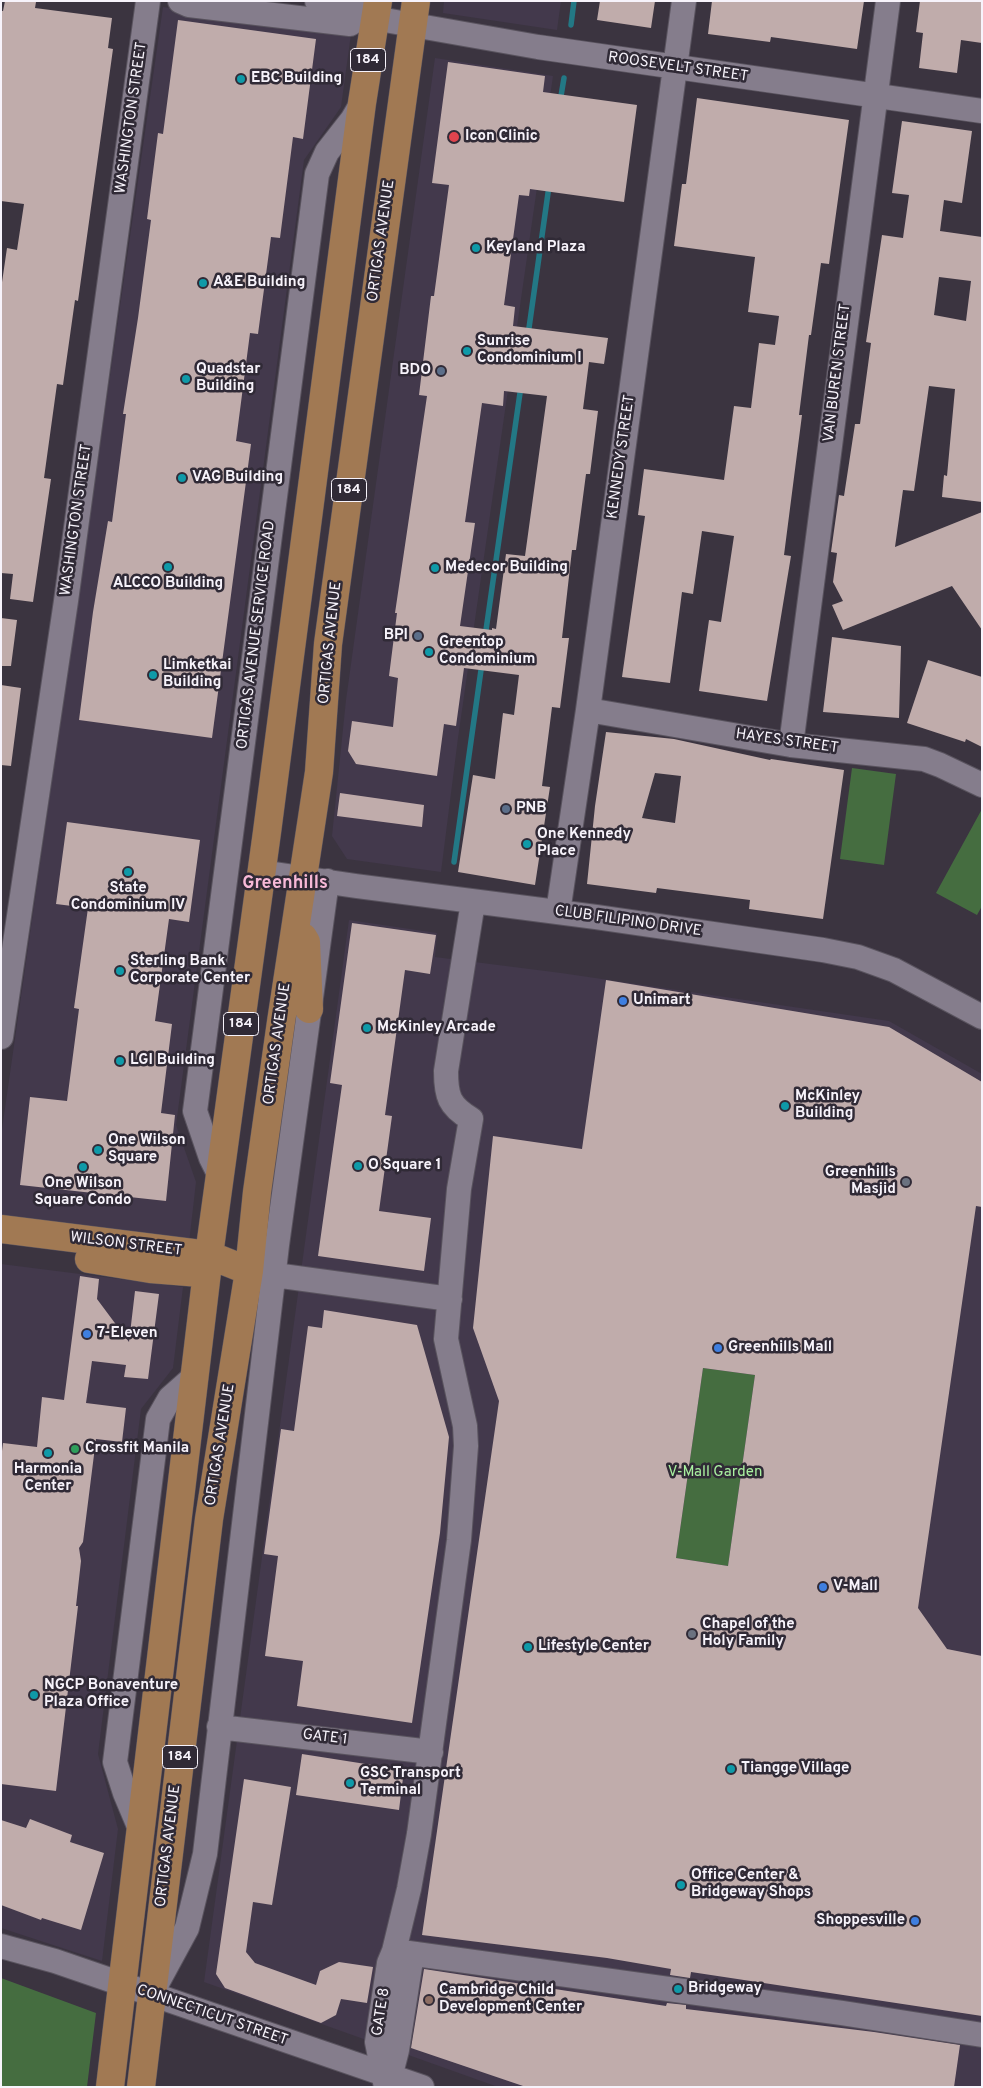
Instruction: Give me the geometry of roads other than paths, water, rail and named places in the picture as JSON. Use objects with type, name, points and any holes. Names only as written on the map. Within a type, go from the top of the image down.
[{"type":"main road","name":"ORTIGAS AVENUE","points":[[110,2087],[208,1265],[262,872],[362,103],[363,8]]},
{"type":"main road","name":"ORTIGAS AVENUE","points":[[141,2087],[209,1519],[249,1271],[257,1192],[296,922],[314,880],[319,772],[330,634],[404,76],[414,14]]},
{"type":"main road","points":[[296,922],[306,942],[309,1009]]},
{"type":"main road","name":"WILSON STREET","points":[[4,1241],[249,1271]]},
{"type":"street","name":"WASHINGTON STREET","points":[[1,1037],[65,611],[148,1]]},
{"type":"street","points":[[317,1],[363,8]]},
{"type":"street","name":"KENNEDY STREET","points":[[558,912],[588,710],[684,1]]},
{"type":"street","name":"VAN BUREN STREET","points":[[790,745],[874,95],[888,1]]},
{"type":"street","points":[[185,3],[350,24],[363,8]]},
{"type":"street","name":"ROOSEVELT STREET","points":[[363,8],[414,14],[675,68],[982,111]]},
{"type":"street","name":"ORTIGAS AVENUE SERVICE ROAD","points":[[220,1176],[211,1158],[195,1111],[317,174],[326,152],[352,120],[362,103]]},
{"type":"street","name":"HAYES STREET","points":[[588,710],[790,745],[924,759],[982,785]]},
{"type":"street","name":"CLUB FILIPINO DRIVE","points":[[262,872],[558,912],[822,950],[858,957],[894,970],[982,1017]]},
{"type":"street","points":[[151,1996],[186,1928],[205,1854],[277,1245],[309,1009],[314,880]]},
{"type":"street","name":"GATE 8","points":[[387,2081],[397,2050],[409,1889],[459,1540],[466,1446],[465,1426],[446,1339],[459,1189],[471,1119],[456,1109],[448,1098],[446,1071],[473,902]]},
{"type":"street","name":"WILSON STREET","points":[[249,1271],[450,1299]]},
{"type":"street","name":"GATE 1","points":[[219,1727],[430,1752]]},
{"type":"street","name":"CONNECTICUT STREET","points":[[1,1946],[55,1961],[387,2081],[422,2087]]},
{"type":"street","points":[[403,1952],[842,2013],[982,2035]]},
{"type":"waterway","points":[[571,25],[574,1]]},
{"type":"waterway","points":[[560,102],[564,78]]},
{"type":"waterway","points":[[528,335],[549,186]]},
{"type":"waterway","points":[[485,637],[521,386]]},
{"type":"waterway","points":[[454,862],[482,663]]},
{"type":"place","name":"EBC Building","points":[[241,79]]},
{"type":"place","name":"Icon Clinic","points":[[454,137]]},
{"type":"place","name":"Keyland Plaza","points":[[476,248]]},
{"type":"place","name":"A&E Building","points":[[203,283]]},
{"type":"place","name":"Sunrise Condominium I","points":[[467,351]]},
{"type":"place","name":"BDO","points":[[441,371]]},
{"type":"place","name":"Quadstar Building","points":[[186,379]]},
{"type":"place","name":"VAG Building","points":[[182,478]]},
{"type":"place","name":"ALCCO Building","points":[[168,567]]},
{"type":"place","name":"Medecor Building","points":[[435,568]]},
{"type":"place","name":"BPI","points":[[418,636]]},
{"type":"place","name":"Greentop Condominium","points":[[429,652]]},
{"type":"place","name":"Limketkai Building","points":[[153,675]]},
{"type":"place","name":"PNB","points":[[506,809]]},
{"type":"place","name":"One Kennedy Place","points":[[527,844]]},
{"type":"place","name":"State Condominium IV","points":[[128,872]]},
{"type":"place","name":"Sterling Bank Corporate Center","points":[[120,971]]},
{"type":"place","name":"Unimart","points":[[623,1001]]},
{"type":"place","name":"McKinley Arcade","points":[[367,1028]]},
{"type":"place","name":"LGI Building","points":[[120,1061]]},
{"type":"place","name":"McKinley Building","points":[[785,1106]]},
{"type":"place","name":"One Wilson Square","points":[[98,1150]]},
{"type":"place","name":"O Square 1","points":[[358,1166]]},
{"type":"place","name":"One Wilson Square Condo","points":[[83,1167]]},
{"type":"place","name":"Greenhills Masjid","points":[[906,1182]]},
{"type":"place","name":"7-Eleven","points":[[87,1334]]},
{"type":"place","name":"Greenhills Mall","points":[[718,1348]]},
{"type":"place","name":"Crossfit Manila","points":[[75,1449]]},
{"type":"place","name":"Harmonia Center","points":[[48,1453]]},
{"type":"place","name":"V-Mall","points":[[823,1587]]},
{"type":"place","name":"Chapel of the Holy Family","points":[[692,1634]]},
{"type":"place","name":"Lifestyle Center","points":[[528,1647]]},
{"type":"place","name":"NGCP Bonaventure Plaza Office","points":[[34,1695]]},
{"type":"place","name":"Tiangge Village","points":[[731,1769]]},
{"type":"place","name":"GSC Transport Terminal","points":[[350,1783]]},
{"type":"place","name":"Office Center & Bridgeway Shops","points":[[681,1885]]},
{"type":"place","name":"Shoppesville","points":[[915,1921]]},
{"type":"place","name":"Bridgeway","points":[[678,1989]]},
{"type":"place","name":"Cambridge Child Development Center","points":[[429,2000]]},
{"type":"district","name":"Greenhills","points":[[285,884]]},
{"type":"park label","name":"V-Mall Garden","points":[[715,1473]]}]
